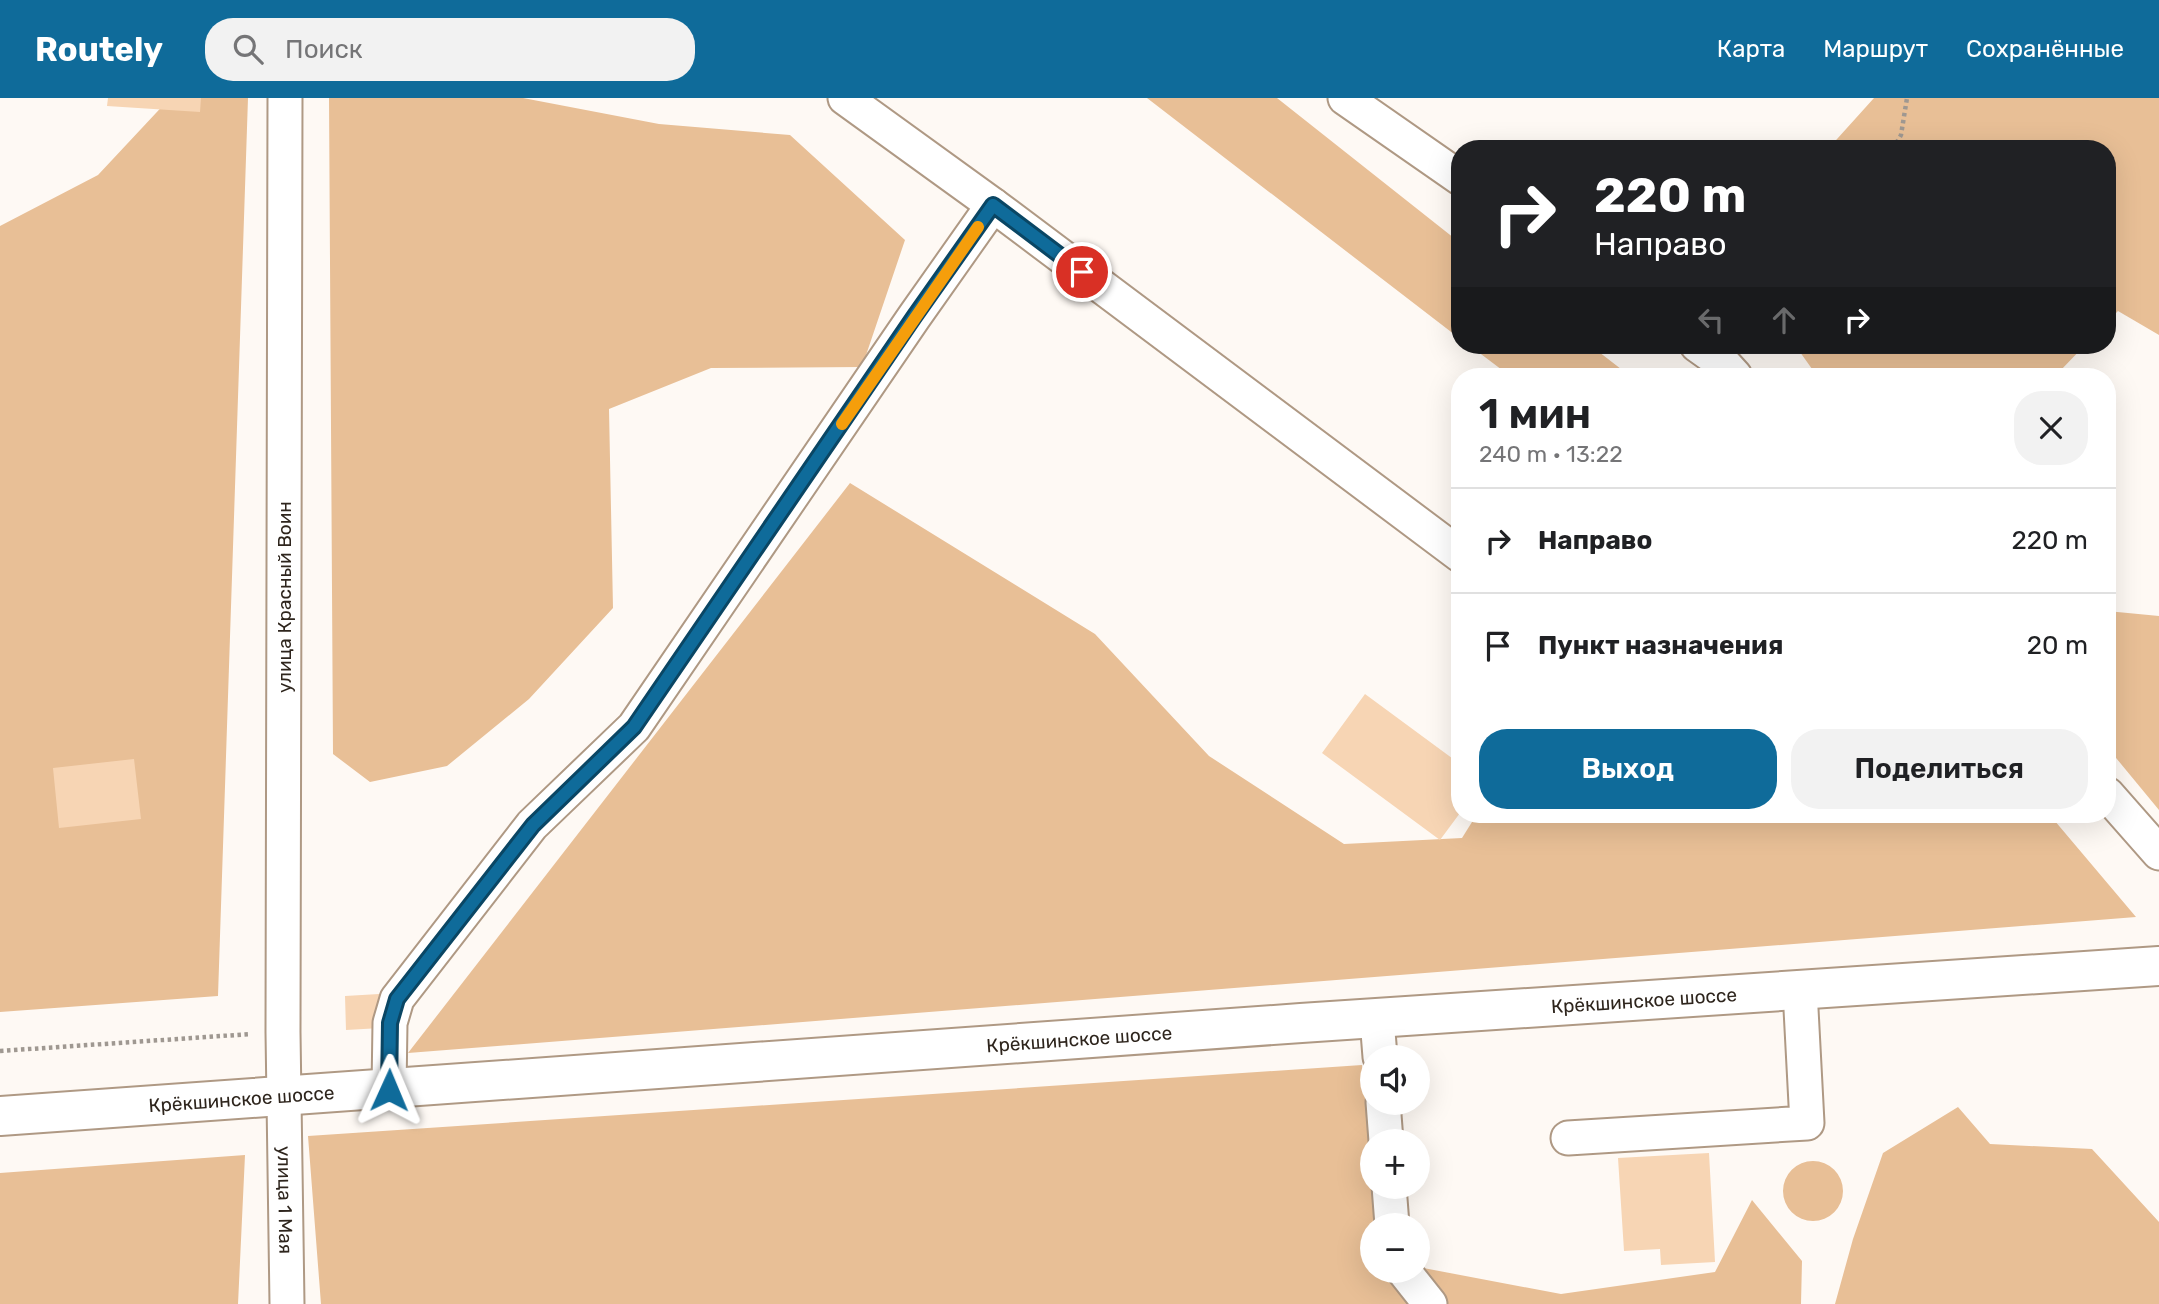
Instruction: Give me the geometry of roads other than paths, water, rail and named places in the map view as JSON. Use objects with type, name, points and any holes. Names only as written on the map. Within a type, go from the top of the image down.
[{"type":"main road","name":"Крёкшинское шоссе","points":[[0,1116],[1377,1018],[2159,966]]},
{"type":"street","name":"улица Красный Воин","points":[[284,1097],[285,98]]},
{"type":"street","points":[[845,98],[993,205],[1451,548]]},
{"type":"street","points":[[1345,98],[1451,172]]},
{"type":"street","points":[[389,1090],[390,1023],[397,999],[526,832],[634,727],[993,205]]},
{"type":"street","points":[[1710,354],[1728,368]]},
{"type":"street","points":[[2116,804],[2159,853]]},
{"type":"street","points":[[1569,1138],[1807,1123],[1800,990]]},
{"type":"street","points":[[1377,1018],[1379,1045]]},
{"type":"street","name":"улица 1 Мая","points":[[284,1097],[287,1304]]},
{"type":"street","points":[[1413,1283],[1430,1304]]}]
